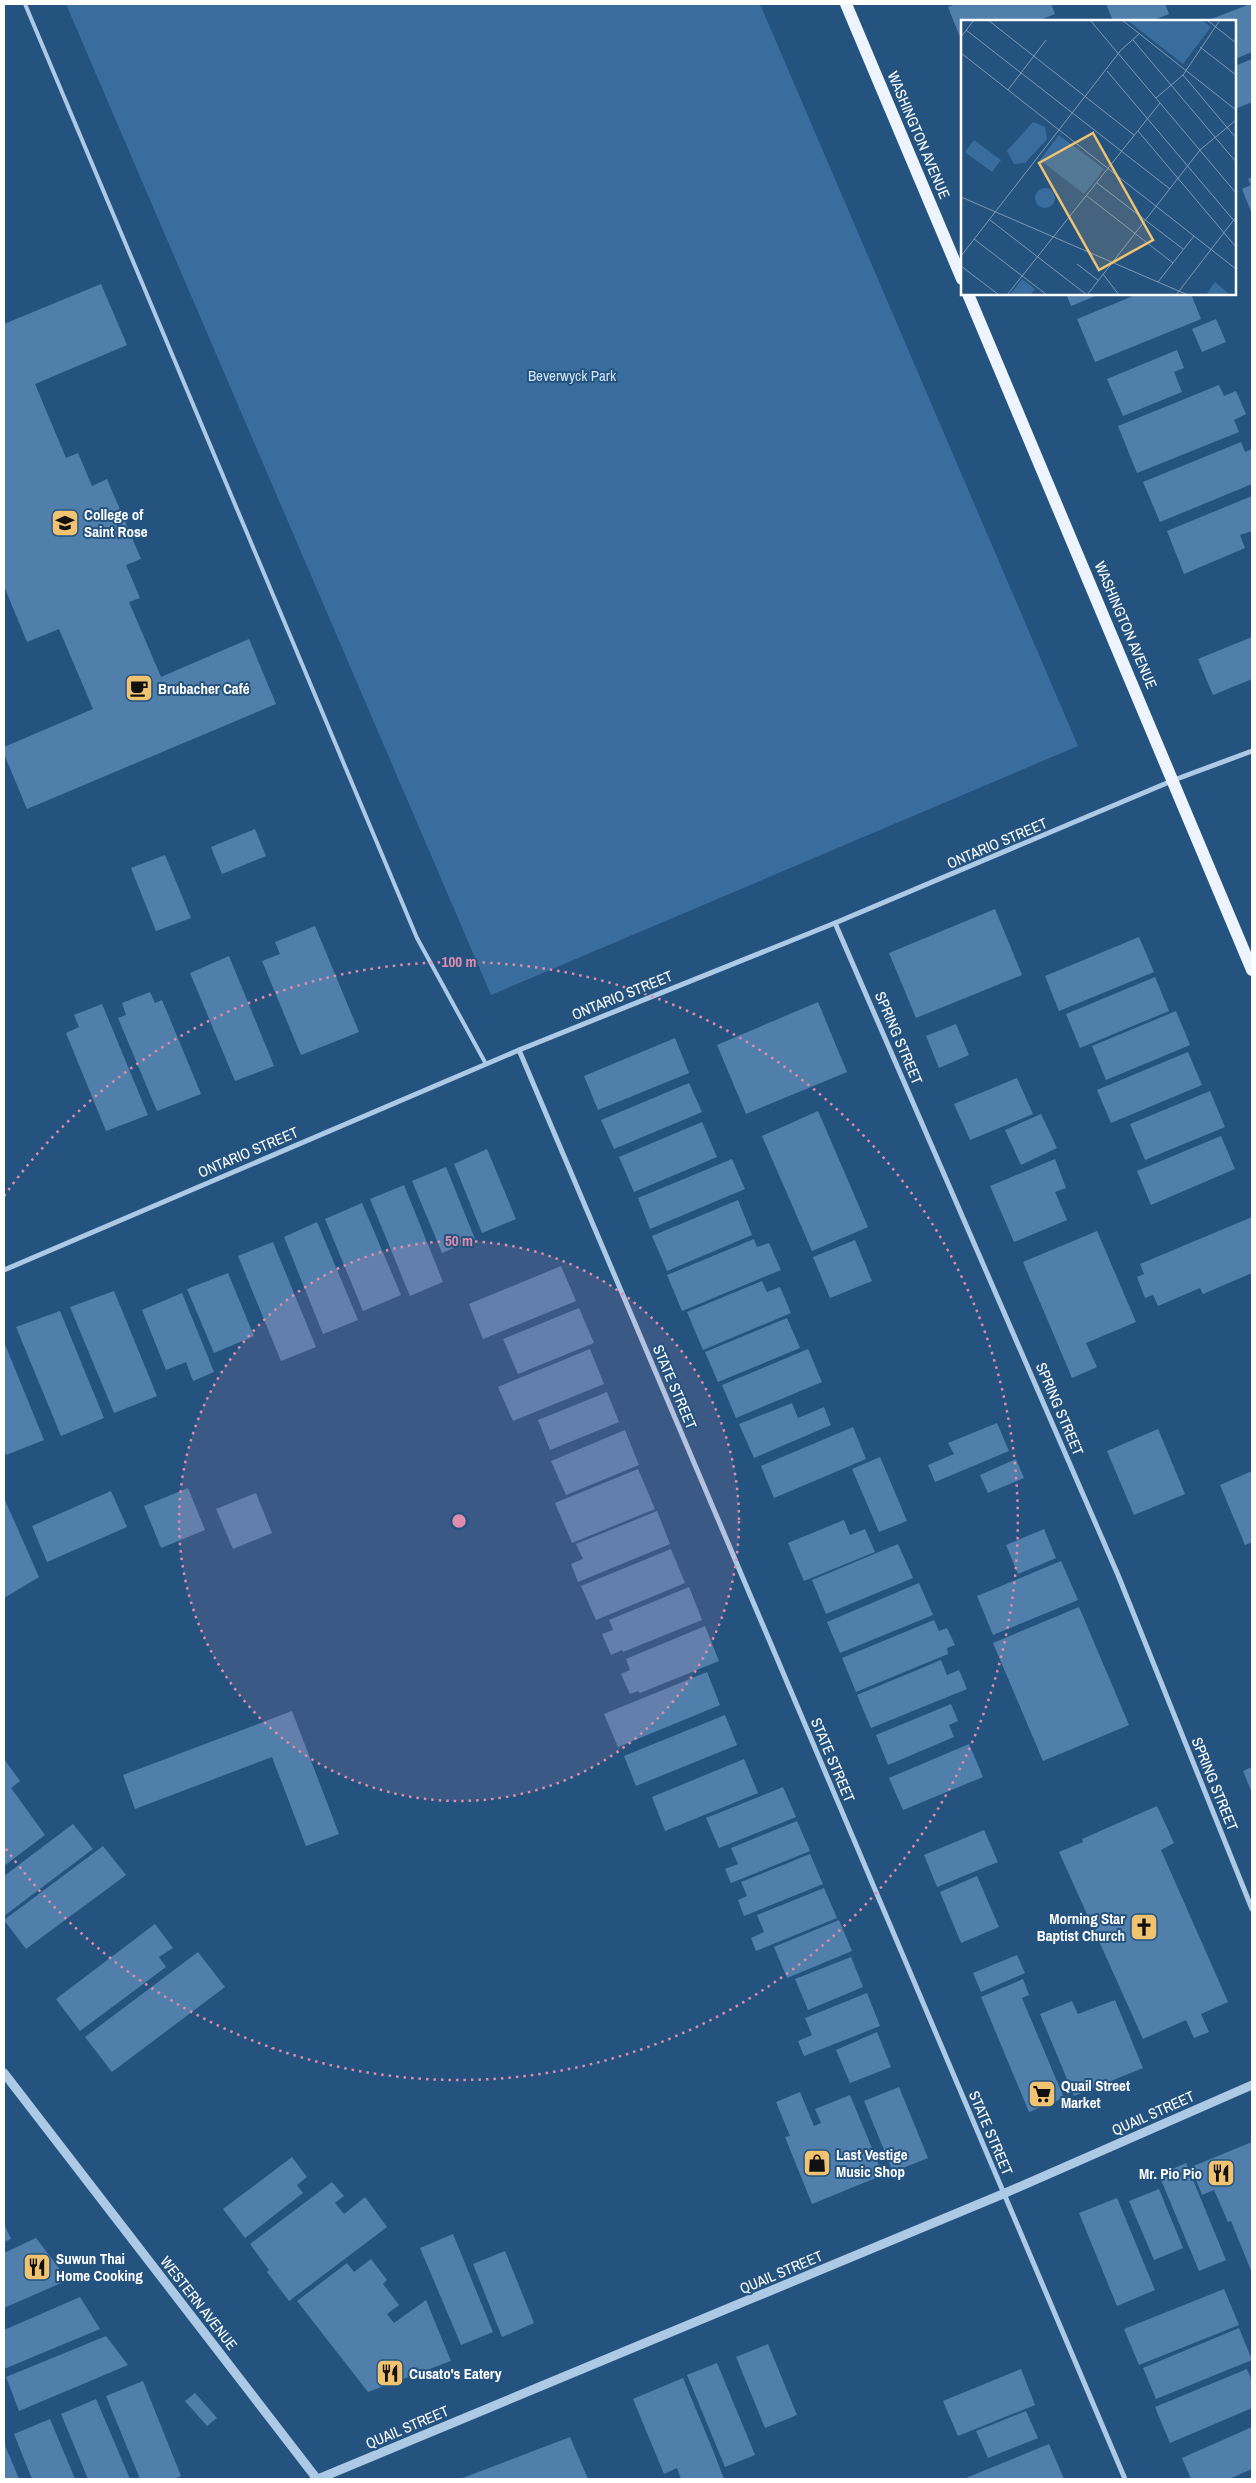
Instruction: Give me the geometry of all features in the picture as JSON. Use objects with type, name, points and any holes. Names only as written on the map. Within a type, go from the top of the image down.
[{"type":"main road","name":"WASHINGTON AVENUE","points":[[846,4],[961,277]]},
{"type":"main road","name":"WASHINGTON AVENUE","points":[[968,295],[1174,780],[1252,970]]},
{"type":"street","name":"ONTARIO STREET","points":[[4,1270],[519,1050],[835,923],[1174,780],[1252,751]]},
{"type":"street","name":"SPRING STREET","points":[[835,923],[1118,1575],[1252,1909]]},
{"type":"street","name":"STATE STREET","points":[[519,1050],[1125,2479]]},
{"type":"street","name":"WESTERN AVENUE","points":[[4,2073],[318,2479]]},
{"type":"street","name":"QUAIL STREET","points":[[318,2479],[1003,2194],[1252,2085]]},
{"type":"lane","points":[[25,4],[418,938],[486,1064]]},
{"type":"green space","name":"Beverwyck Park","points":[[66,4],[760,4],[1078,746],[491,995]]},
{"type":"building","points":[[956,4],[1051,4],[1055,14],[1040,20],[961,20],[961,40],[948,7]]},
{"type":"building","points":[[1106,4],[1165,4],[1169,14],[1154,20],[1113,20]]},
{"type":"building","points":[[1250,4],[1252,9],[1252,52],[1236,59],[1236,20],[1209,20]]},
{"type":"building","points":[[1252,59],[1252,102],[1236,109],[1236,66]]},
{"type":"building","points":[[1252,177],[1252,214],[1242,189],[1251,185],[1248,179]]},
{"type":"building","name":"College of Saint Rose","points":[[101,284],[127,345],[35,384],[66,458],[78,453],[92,486],[107,479],[141,559],[126,565],[140,598],[129,602],[161,677],[249,639],[276,704],[27,809],[4,754],[4,747],[93,709],[59,629],[27,642],[4,586],[4,324]]},
{"type":"building","points":[[1066,295],[1098,295],[1071,306]]},
{"type":"building","points":[[1136,295],[1191,295],[1201,319],[1095,362],[1077,319]]},
{"type":"building","points":[[1216,319],[1226,342],[1202,352],[1192,329]]},
{"type":"building","points":[[1177,350],[1184,368],[1174,372],[1182,392],[1123,416],[1107,379]]},
{"type":"building","points":[[1219,385],[1224,396],[1236,391],[1246,414],[1234,420],[1239,432],[1137,473],[1118,426]]},
{"type":"building","points":[[1241,442],[1245,452],[1252,449],[1252,484],[1160,522],[1143,482]]},
{"type":"building","points":[[1252,496],[1252,531],[1240,535],[1245,548],[1184,574],[1167,531]]},
{"type":"building","points":[[1252,637],[1252,679],[1213,695],[1198,659]]},
{"type":"building","points":[[255,829],[266,856],[222,874],[211,847]]},
{"type":"building","points":[[165,855],[191,918],[156,931],[131,868]]},
{"type":"building","points":[[995,909],[1022,975],[916,1018],[889,953]]},
{"type":"building","points":[[315,926],[359,1032],[301,1055],[262,961],[280,954],[275,942]]},
{"type":"building","points":[[1139,937],[1154,972],[1059,1011],[1045,976]]},
{"type":"building","points":[[229,956],[274,1066],[235,1081],[190,973]]},
{"type":"building","points":[[1155,977],[1169,1011],[1080,1048],[1066,1014]]},
{"type":"building","points":[[150,992],[155,1003],[162,1000],[201,1094],[157,1111],[118,1018],[126,1015],[122,1003]]},
{"type":"building","points":[[818,1002],[847,1072],[746,1114],[717,1045]]},
{"type":"building","points":[[102,1004],[148,1115],[106,1131],[66,1033],[79,1027],[74,1015]]},
{"type":"building","points":[[1176,1011],[1190,1045],[1106,1080],[1092,1046]]},
{"type":"building","points":[[956,1024],[969,1055],[939,1068],[926,1036]]},
{"type":"building","points":[[675,1038],[689,1073],[598,1110],[584,1076]]},
{"type":"building","points":[[1188,1052],[1202,1085],[1111,1123],[1097,1090]]},
{"type":"building","points":[[1017,1078],[1033,1114],[970,1140],[954,1104]]},
{"type":"building","points":[[689,1083],[702,1112],[614,1149],[601,1120]]},
{"type":"building","points":[[1210,1091],[1225,1127],[1145,1160],[1130,1124]]},
{"type":"building","points":[[818,1111],[868,1227],[812,1251],[762,1136]]},
{"type":"building","points":[[1041,1114],[1057,1148],[1021,1165],[1005,1130]]},
{"type":"building","points":[[702,1122],[717,1157],[634,1192],[619,1157]]},
{"type":"building","points":[[1221,1136],[1235,1169],[1151,1205],[1137,1171]]},
{"type":"building","points":[[487,1149],[516,1219],[482,1233],[454,1164]]},
{"type":"building","points":[[732,1159],[745,1189],[650,1229],[638,1198]]},
{"type":"building","points":[[1055,1159],[1066,1188],[1055,1192],[1067,1220],[1014,1242],[990,1186]]},
{"type":"building","points":[[446,1167],[475,1239],[442,1253],[412,1181]]},
{"type":"building","points":[[404,1185],[443,1282],[410,1296],[370,1199]]},
{"type":"building","points":[[738,1200],[752,1235],[667,1271],[652,1236]]},
{"type":"building","points":[[362,1203],[401,1295],[363,1311],[325,1219]]},
{"type":"building","points":[[1252,1217],[1252,1273],[1203,1294],[1200,1288],[1158,1306],[1153,1295],[1145,1298],[1137,1277],[1144,1274],[1140,1264]]},
{"type":"building","points":[[317,1222],[358,1320],[323,1334],[284,1237]]},
{"type":"building","points":[[1097,1231],[1136,1322],[1086,1343],[1097,1367],[1072,1378],[1023,1262]]},
{"type":"building","points":[[754,1239],[757,1247],[769,1243],[781,1270],[682,1311],[667,1275]]},
{"type":"building","points":[[855,1240],[872,1281],[830,1298],[813,1257]]},
{"type":"building","points":[[273,1242],[316,1347],[281,1361],[238,1256]]},
{"type":"building","points":[[561,1266],[576,1301],[483,1339],[469,1304]]},
{"type":"building","points":[[228,1273],[254,1336],[214,1353],[187,1289]]},
{"type":"building","points":[[762,1281],[767,1292],[780,1287],[791,1313],[703,1350],[687,1312]]},
{"type":"building","points":[[114,1291],[157,1396],[114,1413],[70,1307]]},
{"type":"building","points":[[182,1293],[214,1372],[193,1381],[186,1362],[166,1370],[142,1310]]},
{"type":"building","points":[[579,1308],[594,1343],[518,1374],[503,1339]]},
{"type":"building","points":[[60,1311],[104,1418],[61,1436],[16,1327]]},
{"type":"building","points":[[787,1318],[800,1348],[718,1382],[705,1352]]},
{"type":"building","points":[[4,1342],[44,1440],[6,1455],[4,1450]]},
{"type":"building","points":[[590,1349],[604,1384],[513,1421],[498,1387]]},
{"type":"building","points":[[808,1349],[822,1382],[736,1418],[722,1385]]},
{"type":"building","points":[[607,1392],[619,1422],[550,1450],[538,1420]]},
{"type":"building","points":[[792,1403],[798,1418],[824,1407],[831,1425],[754,1458],[739,1424]]},
{"type":"building","points":[[997,1423],[1009,1451],[935,1482],[928,1465],[954,1454],[948,1443]]},
{"type":"building","points":[[853,1427],[866,1459],[774,1498],[761,1466]]},
{"type":"building","points":[[1158,1429],[1185,1494],[1134,1515],[1107,1451]]},
{"type":"building","points":[[625,1430],[639,1465],[566,1495],[551,1461]]},
{"type":"building","points":[[880,1457],[907,1521],[879,1532],[852,1469]]},
{"type":"building","points":[[1016,1459],[1024,1478],[988,1493],[980,1475]]},
{"type":"building","points":[[638,1469],[655,1509],[572,1543],[555,1503]]},
{"type":"building","points":[[1252,1471],[1252,1542],[1245,1545],[1220,1485]]},
{"type":"building","points":[[188,1488],[205,1530],[161,1548],[144,1506]]},
{"type":"building","points":[[111,1491],[127,1527],[47,1562],[32,1526]]},
{"type":"building","points":[[256,1493],[272,1533],[233,1549],[216,1509]]},
{"type":"building","points":[[4,1498],[39,1577],[4,1598]]},
{"type":"building","points":[[657,1511],[670,1544],[578,1582],[571,1564],[583,1559],[576,1544]]},
{"type":"building","points":[[844,1520],[850,1535],[865,1529],[875,1552],[804,1581],[788,1543]]},
{"type":"building","points":[[1044,1529],[1056,1558],[1018,1574],[1006,1545]]},
{"type":"building","points":[[898,1544],[913,1578],[826,1614],[812,1580]]},
{"type":"building","points":[[671,1549],[685,1583],[596,1620],[581,1586]]},
{"type":"building","points":[[1061,1561],[1078,1600],[993,1635],[977,1596]]},
{"type":"building","points":[[919,1583],[933,1615],[840,1653],[827,1622]]},
{"type":"building","points":[[689,1587],[702,1620],[623,1652],[622,1650],[611,1655],[602,1634],[613,1630],[609,1620]]},
{"type":"building","points":[[1079,1607],[1129,1725],[1043,1761],[993,1643]]},
{"type":"building","points":[[934,1620],[939,1631],[947,1628],[955,1645],[947,1648],[948,1654],[856,1692],[842,1658]]},
{"type":"building","points":[[705,1626],[719,1661],[640,1693],[638,1691],[630,1694],[621,1674],[630,1670],[626,1659]]},
{"type":"building","points":[[941,1660],[947,1675],[959,1670],[967,1689],[871,1728],[857,1695]]},
{"type":"building","points":[[707,1672],[720,1705],[618,1747],[604,1714]]},
{"type":"building","points":[[951,1704],[958,1721],[949,1725],[954,1737],[888,1765],[876,1735]]},
{"type":"building","points":[[292,1711],[339,1834],[306,1846],[272,1757],[135,1809],[123,1775]]},
{"type":"building","points":[[725,1715],[737,1745],[636,1786],[624,1756]]},
{"type":"building","points":[[969,1744],[983,1777],[903,1810],[889,1778]]},
{"type":"building","points":[[4,1759],[20,1781],[11,1788],[45,1835],[4,1866]]},
{"type":"building","points":[[744,1759],[758,1793],[665,1831],[652,1797]]},
{"type":"building","points":[[1252,1767],[1252,1793],[1243,1771]]},
{"type":"building","points":[[783,1787],[796,1817],[719,1848],[706,1818]]},
{"type":"building","name":"Morning Star Baptist Church","points":[[1157,1806],[1174,1843],[1161,1850],[1228,2002],[1201,2014],[1209,2032],[1194,2038],[1186,2020],[1143,2039],[1059,1852],[1083,1842],[1082,1839]]},
{"type":"building","points":[[797,1821],[810,1851],[731,1883],[725,1869],[738,1864],[731,1848]]},
{"type":"building","points":[[73,1824],[93,1849],[4,1916],[4,1876]]},
{"type":"building","points":[[984,1830],[998,1862],[937,1887],[924,1855]]},
{"type":"building","points":[[103,1846],[126,1875],[26,1949],[4,1920]]},
{"type":"building","points":[[810,1854],[823,1884],[744,1916],[738,1900],[747,1896],[741,1882]]},
{"type":"building","points":[[977,1876],[999,1927],[961,1943],[940,1892]]},
{"type":"building","points":[[824,1888],[837,1918],[756,1951],[751,1938],[764,1932],[757,1915]]},
{"type":"building","points":[[839,1920],[852,1951],[787,1978],[774,1947]]},
{"type":"building","points":[[155,1924],[173,1948],[159,1957],[166,1967],[80,2031],[56,1999]]},
{"type":"building","points":[[198,1952],[225,1987],[112,2072],[85,2037]]},
{"type":"building","points":[[1017,1955],[1025,1973],[981,1992],[973,1973]]},
{"type":"building","points":[[851,1957],[863,1987],[808,2010],[795,1979]]},
{"type":"building","points":[[1023,1979],[1029,1995],[1022,1998],[1064,2098],[1029,2112],[981,1997]]},
{"type":"building","points":[[867,1993],[880,2026],[804,2056],[798,2041],[812,2035],[805,2018]]},
{"type":"building","points":[[1115,2000],[1143,2068],[1074,2096],[1040,2014],[1072,2001],[1078,2014]]},
{"type":"building","points":[[877,2032],[891,2067],[850,2083],[836,2050]]},
{"type":"building","points":[[899,2087],[928,2158],[893,2172],[864,2101]]},
{"type":"building","points":[[800,2092],[814,2126],[821,2123],[815,2109],[850,2095],[883,2175],[812,2204],[785,2137],[790,2136],[776,2102]]},
{"type":"building","points":[[1252,2142],[1252,2273],[1231,2221],[1228,2222],[1214,2190],[1202,2195],[1191,2167]]},
{"type":"building","points":[[292,2157],[307,2177],[297,2185],[303,2193],[245,2238],[223,2209]]},
{"type":"building","points":[[1186,2163],[1226,2260],[1199,2271],[1159,2175]]},
{"type":"building","points":[[332,2182],[344,2196],[335,2203],[344,2214],[365,2197],[387,2227],[289,2301],[267,2272],[269,2270],[250,2244]]},
{"type":"building","points":[[1159,2189],[1183,2248],[1154,2260],[1129,2201]]},
{"type":"building","points":[[1117,2198],[1155,2290],[1117,2306],[1079,2213]]},
{"type":"building","points":[[4,2224],[11,2239],[4,2242]]},
{"type":"building","points":[[453,2234],[493,2332],[461,2345],[420,2248]]},
{"type":"building","points":[[36,2238],[68,2280],[4,2308],[4,2253]]},
{"type":"building","points":[[505,2251],[534,2323],[502,2337],[473,2264]]},
{"type":"building","points":[[371,2259],[387,2280],[383,2284],[399,2305],[387,2314],[394,2323],[426,2300],[451,2361],[368,2392],[297,2301],[347,2263],[354,2272]]},
{"type":"building","points":[[1224,2289],[1239,2325],[1139,2365],[1124,2329]]},
{"type":"building","points":[[80,2297],[100,2329],[4,2369],[4,2330]]},
{"type":"building","points":[[1239,2328],[1252,2360],[1156,2399],[1143,2368]]},
{"type":"building","points":[[106,2336],[128,2365],[19,2411],[6,2377]]},
{"type":"building","points":[[768,2344],[797,2415],[765,2428],[736,2357]]},
{"type":"building","points":[[717,2363],[755,2455],[725,2467],[687,2375]]},
{"type":"building","points":[[1021,2369],[1035,2405],[958,2436],[943,2401]]},
{"type":"building","points":[[1247,2369],[1252,2381],[1252,2408],[1170,2443],[1155,2407]]},
{"type":"building","points":[[683,2378],[724,2479],[681,2479],[677,2468],[664,2474],[633,2399]]},
{"type":"building","points":[[143,2381],[181,2476],[173,2479],[140,2479],[106,2396]]},
{"type":"building","points":[[195,2393],[217,2418],[207,2426],[185,2401]]},
{"type":"building","points":[[96,2399],[130,2479],[88,2479],[61,2414]]},
{"type":"building","points":[[1026,2411],[1038,2438],[988,2458],[976,2431]]},
{"type":"building","points":[[50,2419],[75,2479],[32,2479],[14,2434]]},
{"type":"building","points":[[1252,2427],[1252,2469],[1229,2479],[1191,2479],[1182,2458]]},
{"type":"building","points":[[570,2437],[588,2479],[460,2479]]},
{"type":"building","points":[[4,2443],[19,2479],[4,2479]]},
{"type":"building","points":[[1049,2444],[1064,2479],[966,2478]]},
{"type":"place","name":"College of Saint Rose","points":[[65,523]]},
{"type":"place","name":"Brubacher Café","points":[[139,688]]},
{"type":"place","name":"Morning Star Baptist Church","points":[[1144,1927]]},
{"type":"place","name":"Quail Street Market","points":[[1042,2094]]},
{"type":"place","name":"Last Vestige Music Shop","points":[[817,2163]]},
{"type":"place","name":"Mr. Pio Pio","points":[[1221,2173]]},
{"type":"place","name":"Suwun Thai Home Cooking","points":[[37,2267]]},
{"type":"place","name":"Cusato's Eatery","points":[[390,2373]]}]
